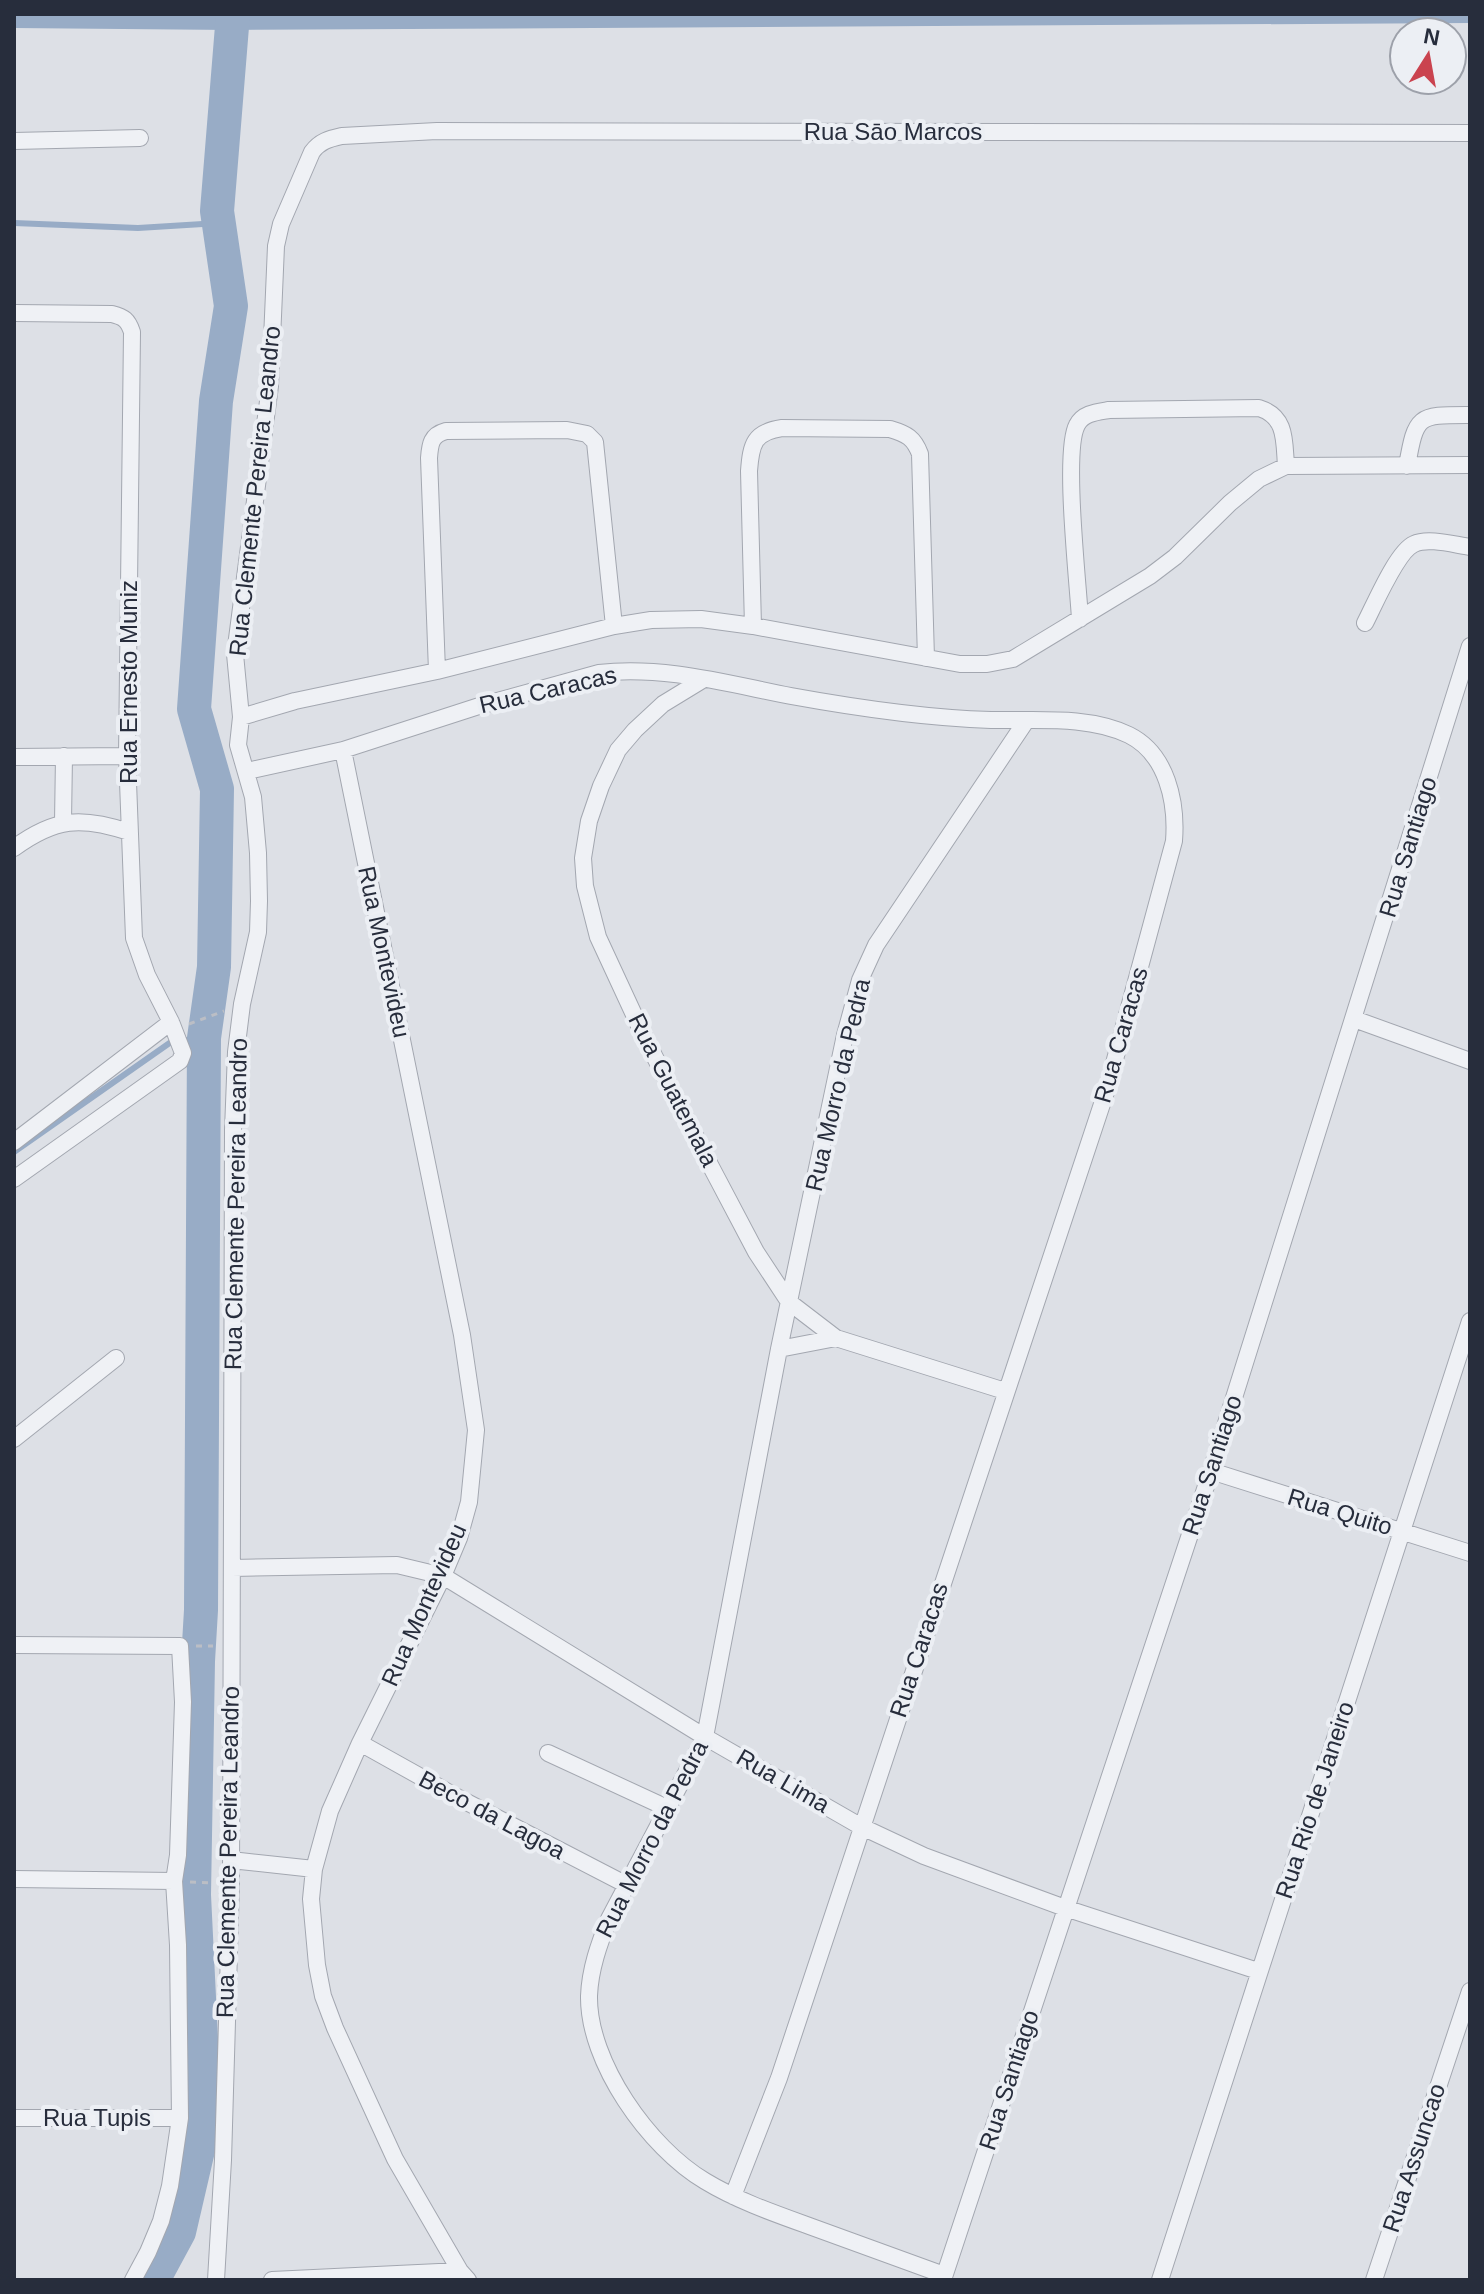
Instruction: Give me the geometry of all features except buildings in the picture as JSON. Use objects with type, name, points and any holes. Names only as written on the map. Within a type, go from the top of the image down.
[{"type":"street","name":"Rua Sāo Marcos","points":[[318,145],[342,136],[437,131],[1470,133]]},
{"type":"street","points":[[14,141],[140,138]]},
{"type":"street","name":"Rua Clemente Pereira Leandro","points":[[216,2280],[223,2160],[231,1860],[233,1114],[236,1052],[242,1004],[258,932],[259,901],[258,853],[247,771],[238,745],[241,717],[235,654],[270,386],[276,246],[289,204],[308,159],[318,145]]},
{"type":"street","name":"Rua Ernesto Muniz","points":[[14,313],[112,314],[122,316],[129,322],[132,332],[127,756],[134,938],[147,975],[177,1027],[183,1053],[180,1061],[14,1179]]},
{"type":"street","points":[[1080,619],[1070,450],[1078,422],[1089,414],[1109,410],[1259,408],[1271,412],[1280,421],[1286,466]]},
{"type":"street","points":[[1407,466],[1413,431],[1418,422],[1440,415],[1470,415]]},
{"type":"street","points":[[753,626],[749,471],[750,453],[757,437],[768,430],[782,428],[890,429],[905,433],[915,441],[920,454],[926,658]]},
{"type":"street","points":[[437,671],[429,458],[432,439],[446,431],[578,431],[595,442],[614,626]]},
{"type":"street","points":[[241,717],[295,701],[437,671],[614,626],[678,619],[753,626],[960,664],[987,664],[1013,659],[1150,576],[1175,557],[1259,479],[1286,466],[1470,465]]},
{"type":"street","points":[[1365,623],[1401,558],[1413,544],[1424,542],[1470,547]]},
{"type":"street","name":"Rua Santiago","points":[[944,2278],[1211,1471],[1470,646]]},
{"type":"street","name":"Rua Caracas","points":[[247,771],[343,750],[479,706],[599,673],[619,671],[704,679],[894,712],[960,719],[1089,724],[1130,736],[1147,748],[1170,787],[1175,820],[1169,860],[1107,1089],[860,1826],[779,2078],[733,2196]]},
{"type":"street","name":"Rua Guatemala","points":[[704,679],[663,704],[618,750],[601,786],[589,821],[583,858],[585,886],[598,937],[642,1032],[756,1252],[789,1302],[836,1338],[1005,1391]]},
{"type":"street","name":"Rua Morro da Pedra","points":[[944,2278],[775,2213],[704,2181],[680,2162],[638,2119],[610,2076],[600,2054],[589,1998],[598,1945],[625,1884],[705,1737],[779,1349],[845,1035],[860,980],[876,945],[1026,721]]},
{"type":"street","name":"Rua Montevideu","points":[[343,750],[474,1401],[476,1443],[469,1502],[459,1538],[330,1811],[314,1869],[311,1899],[313,1932],[323,1996],[395,2159],[464,2276]]},
{"type":"street","points":[[63,822],[64,756]]},
{"type":"street","points":[[14,757],[127,756]]},
{"type":"street","points":[[14,848],[40,830],[63,822],[108,825],[129,832]]},
{"type":"street","points":[[1354,1019],[1470,1061]]},
{"type":"street","points":[[14,1142],[177,1027]]},
{"type":"street","name":"Rua Rio de Janeiro","points":[[1160,2280],[1403,1532],[1463,1366],[1470,1321]]},
{"type":"street","points":[[779,1349],[836,1338]]},
{"type":"street","points":[[14,1439],[116,1358]]},
{"type":"street","name":"Rua Quito","points":[[1211,1471],[1470,1553]]},
{"type":"street","name":"Rua Lima","points":[[232,1568],[397,1565],[443,1576],[705,1737],[860,1826],[924,1856],[1065,1908],[1258,1971]]},
{"type":"street","points":[[14,1645],[183,1646],[177,1881],[180,2118],[170,2186],[161,2221],[133,2280]]},
{"type":"street","name":"Beco da Lagoa","points":[[360,1743],[625,1884]]},
{"type":"street","points":[[548,1753],[667,1808]]},
{"type":"street","points":[[231,1860],[314,1869]]},
{"type":"street","points":[[14,1879],[177,1881]]},
{"type":"street","name":"Rua Assuncao","points":[[1374,2280],[1470,1991]]},
{"type":"street","name":"Rua Tupis","points":[[14,2118],[180,2118]]},
{"type":"street","points":[[272,2280],[464,2276]]},
{"type":"path","points":[[177,1027],[233,1008]]},
{"type":"path","points":[[183,1646],[221,1646]]},
{"type":"path","points":[[177,1881],[222,1883]]},
{"type":"water","points":[[14,14],[1470,14],[1470,23],[1468,16],[1388,16],[1388,23],[231,30],[14,28]]},
{"type":"waterway","points":[[153,2280],[179,2232],[205,2120],[194,1895],[201,1610],[204,1038],[214,967],[217,789],[194,709],[216,401],[231,306],[217,211],[233,14]]},
{"type":"waterway","points":[[14,223],[138,228],[219,223]]},
{"type":"waterway","points":[[14,1152],[171,1042],[204,1038]]}]
